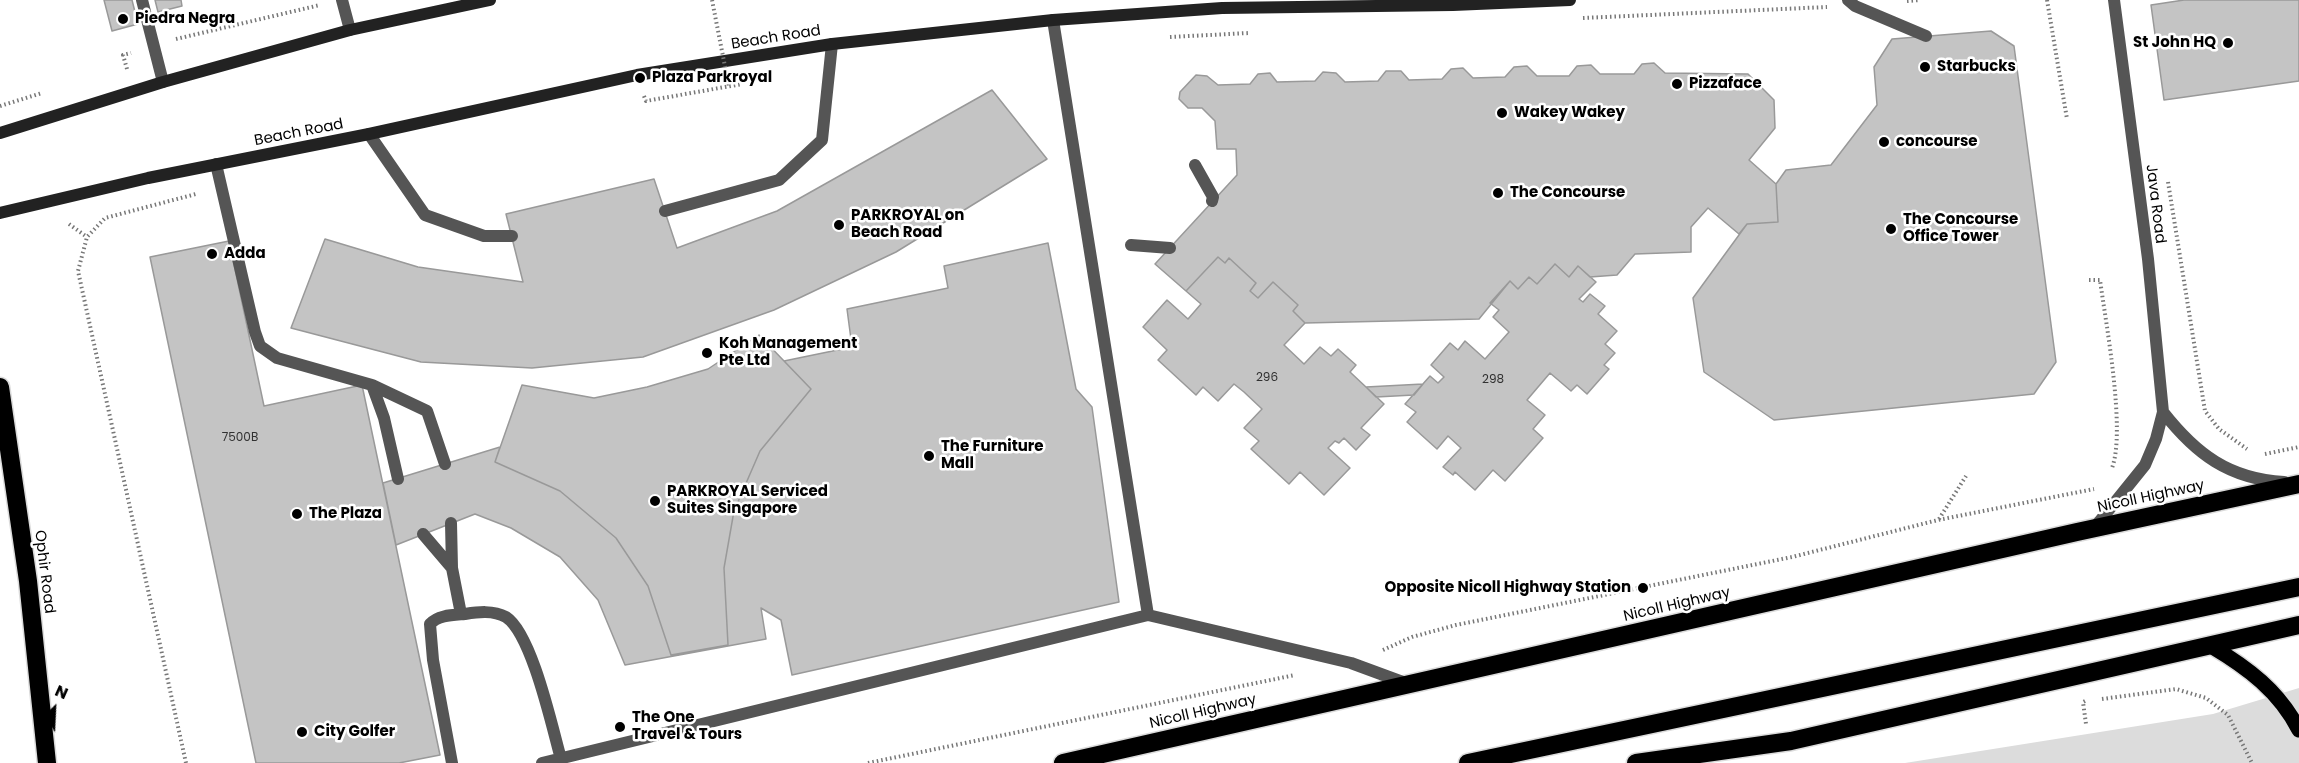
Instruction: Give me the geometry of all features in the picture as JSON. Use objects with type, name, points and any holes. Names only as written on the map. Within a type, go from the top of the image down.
[{"type":"highway","name":"Ophir Road","points":[[0,387],[28,581],[47,763]]},
{"type":"highway","name":"Nicoll Highway","points":[[1063,763],[2299,483]]},
{"type":"highway","points":[[1468,763],[2299,587]]},
{"type":"highway","points":[[1636,763],[1791,741],[2299,625]]},
{"type":"main road","points":[[0,133],[163,82],[350,30],[490,0]]},
{"type":"main road","name":"Beach Road","points":[[0,213],[216,164],[369,134],[638,75],[832,44],[1225,4],[1453,5],[1570,0]]},
{"type":"main road","points":[[2211,646],[2243,665],[2263,681],[2290,712],[2299,730]]},
{"type":"street","points":[[142,0],[163,82]]},
{"type":"street","points":[[342,0],[350,30]]},
{"type":"street","points":[[1848,0],[1855,6],[1926,36]]},
{"type":"street","name":"Java Road","points":[[2094,528],[2145,465],[2156,439],[2163,412],[2148,260],[2114,0]]},
{"type":"street","points":[[1053,20],[1148,615]]},
{"type":"street","points":[[665,211],[779,180],[822,140],[832,44]]},
{"type":"street","points":[[369,134],[425,215],[484,236],[512,236]]},
{"type":"street","points":[[216,164],[219,189],[260,345],[277,358],[372,385],[427,411],[445,464]]},
{"type":"street","points":[[1196,165],[1213,196],[1212,201]]},
{"type":"street","points":[[1131,245],[1170,248]]},
{"type":"street","points":[[372,385],[384,418],[398,479]]},
{"type":"street","points":[[2163,412],[2203,456],[2231,469],[2267,481],[2299,483]]},
{"type":"street","points":[[451,523],[452,568],[461,614]]},
{"type":"street","points":[[423,534],[452,568]]},
{"type":"street","points":[[452,763],[437,714],[427,662],[430,624],[439,617],[482,612],[496,613],[514,625],[536,669],[561,759]]},
{"type":"street","points":[[542,763],[1148,615],[1351,663],[1411,685]]},
{"type":"path","points":[[646,101],[729,87],[712,0]]},
{"type":"path","points":[[2048,0],[2067,119]]},
{"type":"path","points":[[722,78],[733,77]]},
{"type":"path","points":[[0,106],[24,97]]},
{"type":"path","points":[[2168,182],[2205,411],[2219,429],[2247,450],[2267,455],[2299,447]]},
{"type":"path","points":[[186,763],[78,271],[87,237],[105,218],[219,189]]},
{"type":"path","points":[[69,224],[87,237]]},
{"type":"path","points":[[2089,280],[2100,280],[2110,354],[2118,442],[2110,471]]},
{"type":"path","points":[[1938,520],[1966,476]]},
{"type":"path","points":[[1351,663],[1412,638],[1456,625],[1792,557],[1938,520],[2097,488],[2102,483]]},
{"type":"path","points":[[868,763],[1305,673]]},
{"type":"path","points":[[2086,724],[2083,702],[2176,689],[2206,699],[2228,715],[2252,763]]},
{"type":"shaded area","points":[[2299,688],[2299,763],[1905,763],[2213,714]]},
{"type":"building","name":"Piedra Negra","points":[[104,0],[132,0],[138,24],[112,31]]},
{"type":"building","points":[[155,0],[181,0],[182,6],[158,12]]},
{"type":"building","name":"St John HQ","points":[[2184,0],[2299,0],[2299,81],[2164,100],[2151,5]]},
{"type":"building","name":"The Concourse Office Tower","points":[[1991,31],[2014,46],[2056,362],[2034,394],[1774,420],[1704,372],[1693,298],[1747,224],[1778,222],[1776,184],[1786,170],[1831,165],[1877,105],[1874,67],[1892,39]]},
{"type":"building","name":"The Concourse","points":[[1654,63],[1665,73],[1748,74],[1774,100],[1775,128],[1749,160],[1776,184],[1778,222],[1747,224],[1739,234],[1708,208],[1691,227],[1691,252],[1635,254],[1617,275],[1590,277],[1578,266],[1569,277],[1555,264],[1537,284],[1529,277],[1518,289],[1510,281],[1479,319],[1305,323],[1293,311],[1298,305],[1273,282],[1258,298],[1250,291],[1256,283],[1229,258],[1225,263],[1218,257],[1186,291],[1155,264],[1237,175],[1236,149],[1217,149],[1215,121],[1202,108],[1188,108],[1179,99],[1180,92],[1196,75],[1207,76],[1218,85],[1250,84],[1258,74],[1270,73],[1277,82],[1315,81],[1323,72],[1336,73],[1345,82],[1378,81],[1386,71],[1401,71],[1409,80],[1442,79],[1451,69],[1463,68],[1473,78],[1505,77],[1514,67],[1527,66],[1537,76],[1569,76],[1577,66],[1591,65],[1600,74],[1634,74],[1642,64]]},
{"type":"building","name":"PARKROYAL on Beach Road","points":[[992,90],[1047,159],[896,252],[774,310],[643,357],[532,368],[421,362],[291,328],[325,239],[418,267],[523,282],[506,214],[654,179],[677,248],[777,211]]},
{"type":"building","name":"The Plaza","points":[[229,241],[264,406],[362,385],[440,755],[399,763],[256,763],[150,257]]},
{"type":"building","name":"The Furniture Mall","points":[[1048,243],[1076,389],[1092,407],[1119,602],[792,675],[781,620],[761,608],[766,639],[625,665],[598,600],[560,557],[511,528],[475,514],[396,545],[383,483],[500,447],[495,462],[560,491],[616,538],[648,586],[671,655],[728,645],[724,568],[734,511],[760,451],[811,389],[784,361],[852,347],[847,309],[948,288],[944,266]]},
{"type":"building","points":[[1218,257],[1225,263],[1229,258],[1256,283],[1250,291],[1258,298],[1273,282],[1298,305],[1293,311],[1305,323],[1284,345],[1304,364],[1320,347],[1331,356],[1338,349],[1356,365],[1350,372],[1384,404],[1361,428],[1370,435],[1356,450],[1344,438],[1339,443],[1335,441],[1328,448],[1350,468],[1324,495],[1300,472],[1289,484],[1251,449],[1259,441],[1244,428],[1262,409],[1244,392],[1234,384],[1218,401],[1203,387],[1196,395],[1158,360],[1167,350],[1143,327],[1167,300],[1188,319],[1201,304],[1186,291]]},
{"type":"building","points":[[1555,264],[1569,277],[1578,266],[1596,282],[1579,299],[1583,302],[1590,294],[1605,306],[1598,314],[1617,331],[1605,344],[1615,353],[1604,365],[1609,369],[1587,394],[1577,385],[1571,391],[1550,373],[1527,400],[1545,415],[1533,429],[1543,438],[1505,481],[1493,470],[1475,490],[1455,472],[1453,475],[1443,467],[1461,448],[1448,436],[1437,449],[1407,422],[1416,412],[1405,404],[1430,376],[1438,383],[1444,377],[1431,365],[1450,343],[1458,350],[1465,341],[1485,359],[1509,332],[1493,317],[1499,310],[1490,303],[1510,281],[1518,289],[1529,277],[1537,284]]},
{"type":"building","name":"PARKROYAL Serviced Suites Singapore","points":[[759,335],[811,389],[760,451],[734,511],[724,568],[728,645],[671,655],[648,586],[616,538],[560,491],[495,462],[522,385],[594,398],[647,387],[708,369]]},
{"type":"building","points":[[1423,384],[1414,395],[1376,397],[1366,387]]},
{"type":"place","name":"Piedra Negra","points":[[123,19]]},
{"type":"place","name":"St John HQ","points":[[2228,43]]},
{"type":"place","name":"Starbucks","points":[[1925,67]]},
{"type":"place","name":"Plaza Parkroyal","points":[[640,78]]},
{"type":"place","name":"Pizzaface","points":[[1677,84]]},
{"type":"place","name":"Wakey Wakey","points":[[1502,113]]},
{"type":"place","name":"concourse","points":[[1884,142]]},
{"type":"place","name":"The Concourse","points":[[1498,193]]},
{"type":"place","name":"PARKROYAL on Beach Road","points":[[839,225]]},
{"type":"place","name":"The Concourse Office Tower","points":[[1891,229]]},
{"type":"place","name":"Adda","points":[[212,254]]},
{"type":"place","name":"Koh Management Pte Ltd","points":[[707,353]]},
{"type":"place","name":"The Furniture Mall","points":[[929,456]]},
{"type":"place","name":"PARKROYAL Serviced Suites Singapore","points":[[655,501]]},
{"type":"place","name":"The Plaza","points":[[297,514]]},
{"type":"place","name":"Opposite Nicoll Highway Station","points":[[1643,588]]},
{"type":"place","name":"The One Travel & Tours","points":[[620,727]]},
{"type":"place","name":"City Golfer","points":[[302,732]]}]
